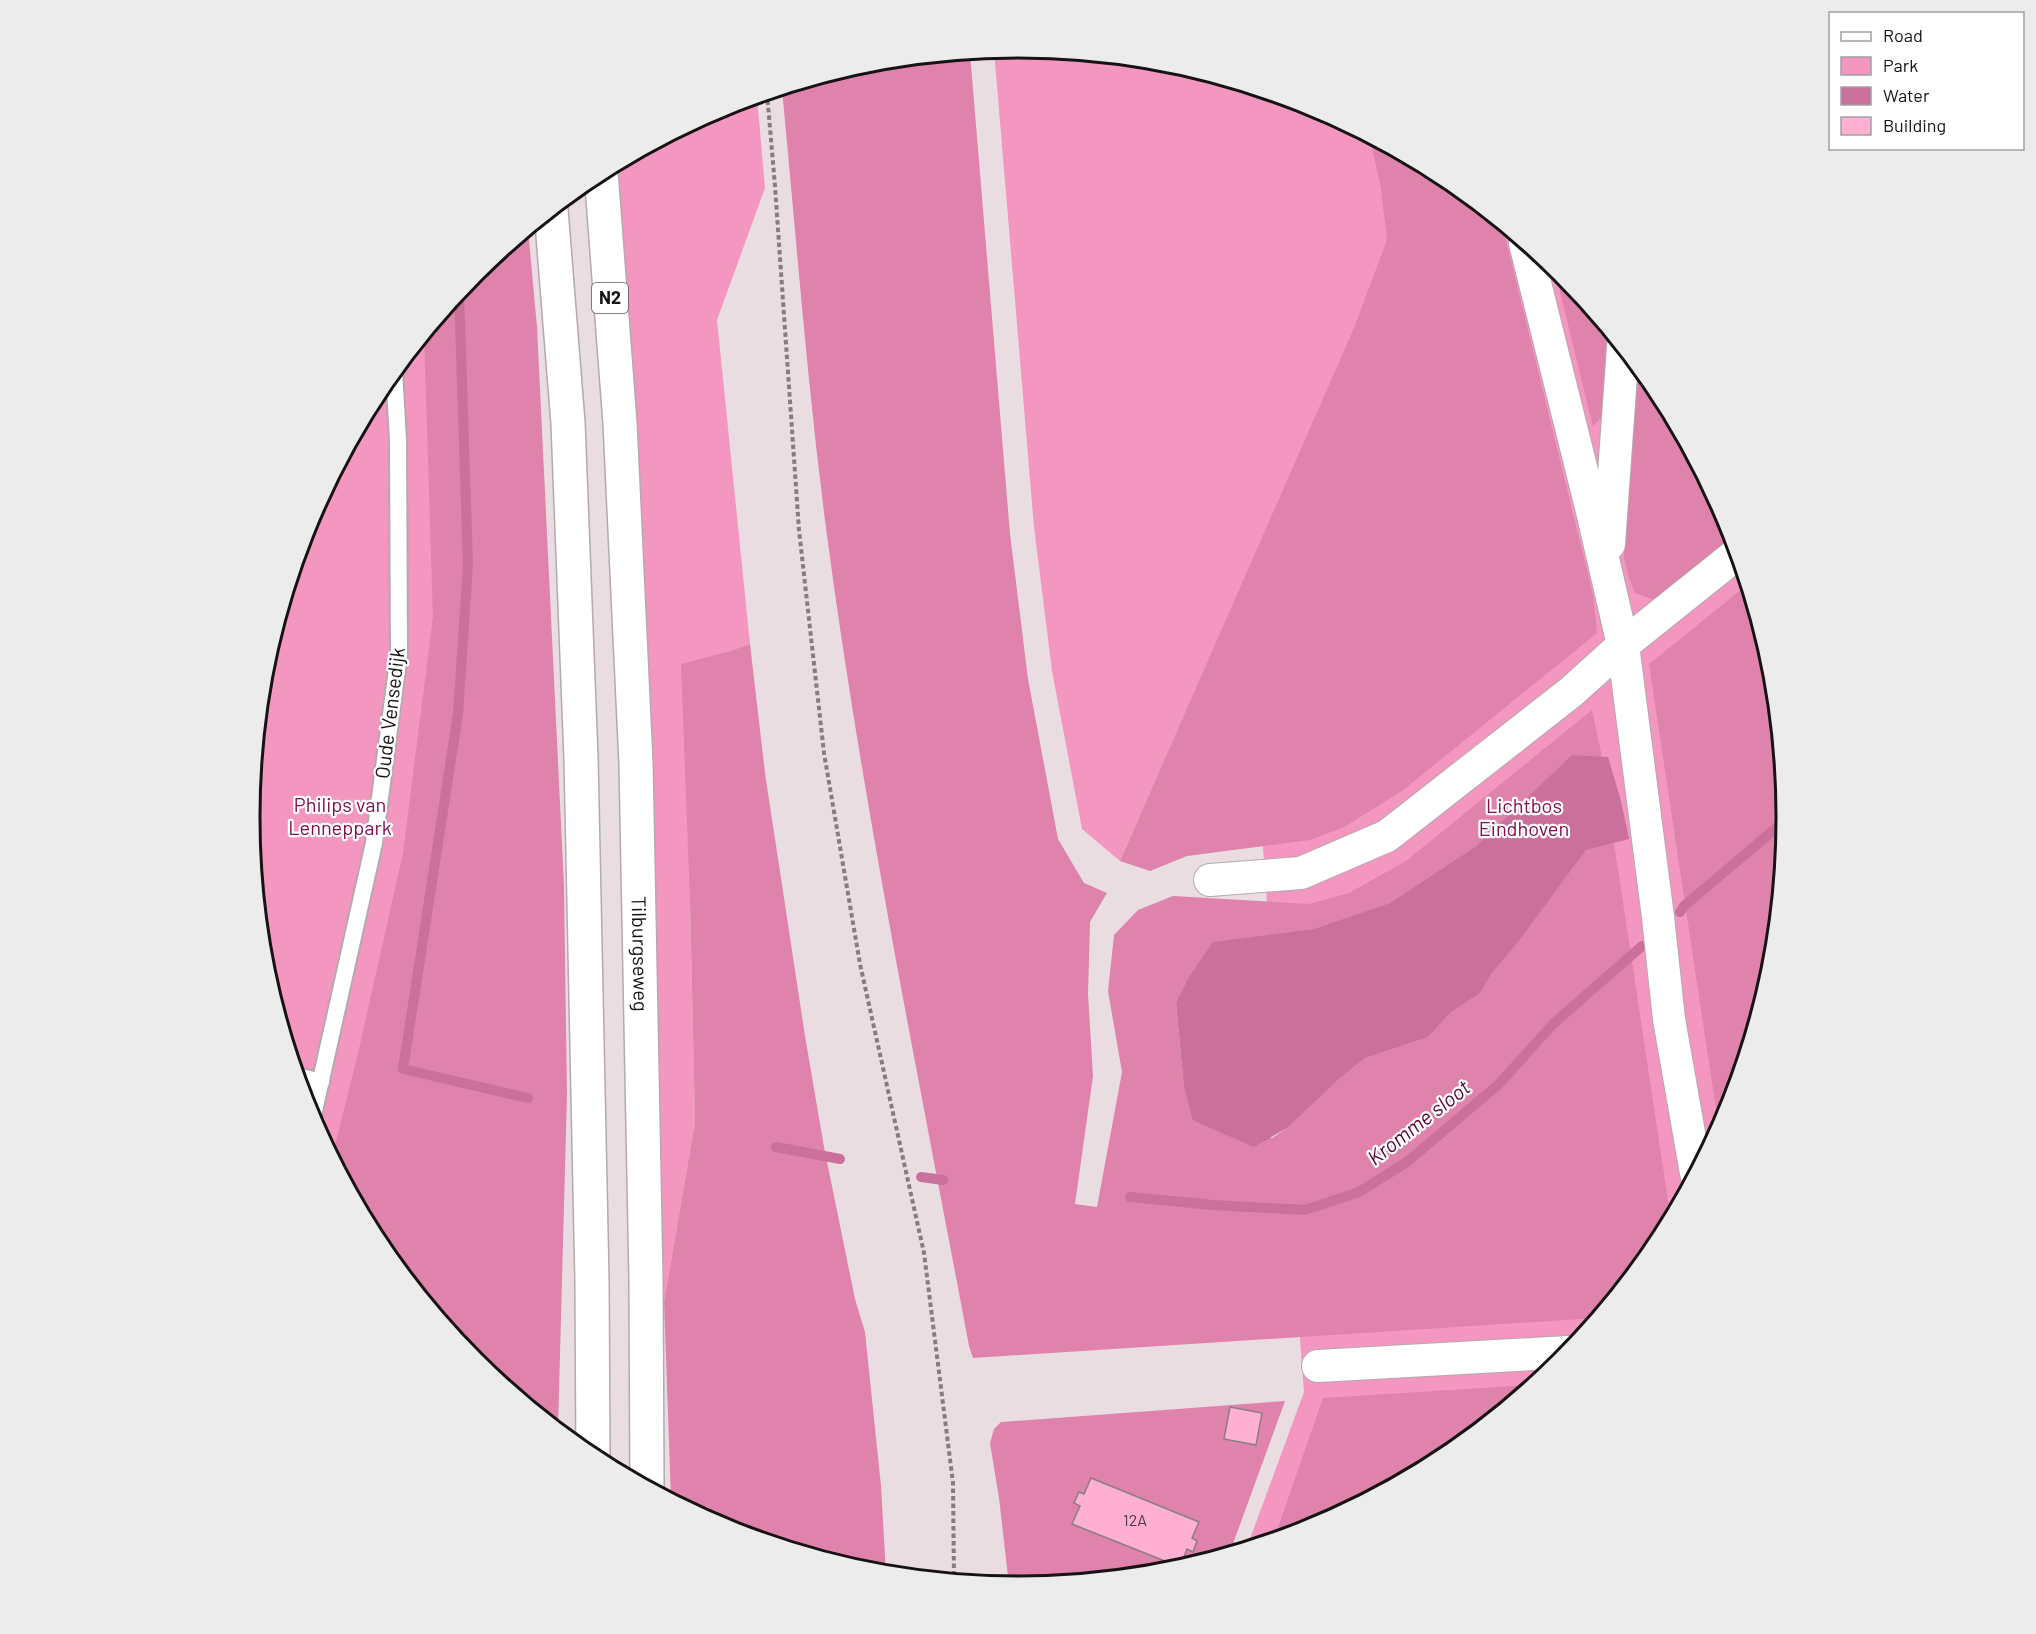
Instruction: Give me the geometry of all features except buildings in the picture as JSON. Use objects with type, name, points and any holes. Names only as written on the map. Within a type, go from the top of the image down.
[{"type":"highway","name":"Tilburgseweg","points":[[602,183],[620,423],[636,763],[646,1279],[647,1478]]},
{"type":"highway","points":[[552,219],[568,423],[581,769],[592,1281],[593,1445]]},
{"type":"street","points":[[1528,257],[1623,645],[1669,1019],[1694,1160]]},
{"type":"street","points":[[1607,577],[1622,358]]},
{"type":"street","points":[[1210,880],[1302,873],[1387,836],[1571,692],[1623,645],[1731,559]]},
{"type":"street","points":[[1318,1366],[1554,1353]]},
{"type":"lane","name":"Oude Vensedijk","points":[[316,1104],[374,843],[399,654],[398,440],[395,385]]},
{"type":"lane","points":[[306,1078],[321,1082]]},
{"type":"path","points":[[768,101],[776,186],[799,530],[824,753],[860,964],[924,1253],[953,1484],[954,1573]]},
{"type":"green space","name":"Lichtbos Eindhoven","points":[[995,59],[1068,60],[1166,73],[1214,84],[1308,116],[1397,160],[1480,215],[1554,281],[1620,355],[1675,438],[1719,527],[1751,621],[1762,669],[1775,767],[1776,817],[1775,867],[1762,965],[1751,1013],[1719,1107],[1675,1196],[1620,1279],[1588,1317],[1518,1387],[1480,1419],[1397,1474],[1353,1497],[1308,1518],[1250,1539],[1304,1392],[1243,583],[1120,861],[1082,829],[1052,671],[1034,527]]},
{"type":"green space","points":[[758,105],[765,188],[717,320],[750,644],[727,652],[690,902],[695,1122],[664,1302],[649,664],[616,174],[683,137]]},
{"type":"green space","name":"Philips van Lenneppark","points":[[441,326],[429,893],[367,1206],[317,1107],[285,1013],[274,965],[261,867],[261,767],[274,669],[285,621],[317,527],[361,438],[416,355]]},
{"type":"shaded area","points":[[971,60],[1010,534],[1028,679],[1058,839],[1084,883],[1107,893],[1090,922],[1088,994],[1093,1076],[1075,1204],[1097,1207],[1122,1072],[1108,991],[1114,935],[1138,910],[1173,896],[1309,904],[1349,893],[1406,861],[1592,710],[1602,757],[1572,755],[1475,847],[1390,903],[1314,929],[1266,936],[1176,1003],[1184,1088],[1192,1120],[1272,1138],[1287,1128],[1340,1078],[1365,1058],[1428,1037],[1451,1012],[1480,993],[1492,973],[1518,942],[1586,850],[1614,843],[1669,1206],[1620,1279],[1586,1319],[973,1358],[892,938],[856,733],[826,528],[802,308],[783,96],[870,73]]},
{"type":"shaded area","points":[[1372,147],[1439,186],[1505,236],[1593,595],[1597,633],[1402,791],[1344,827],[1310,840],[1187,856],[1150,871],[1120,861],[1354,328],[1387,240],[1381,189]]},
{"type":"shaded area","points":[[529,238],[537,327],[564,886],[567,1094],[558,1421],[482,1353],[416,1279],[361,1196],[335,1146],[403,853],[433,617],[424,345],[482,281]]},
{"type":"shaded area","points":[[1559,286],[1606,339],[1602,416],[1593,427]]},
{"type":"shaded area","points":[[1637,379],[1675,438],[1698,482],[1726,546],[1657,601],[1635,593],[1624,558]]},
{"type":"shaded area","points":[[1741,590],[1762,669],[1770,718],[1775,767],[1775,867],[1762,965],[1751,1013],[1716,1112],[1649,664]]},
{"type":"shaded area","points":[[750,644],[765,773],[805,1036],[824,1147],[855,1299],[865,1332],[881,1486],[885,1564],[822,1550],[774,1535],[728,1518],[671,1491],[664,1302],[695,1122],[681,664]]},
{"type":"shaded area","points":[[1519,1386],[1480,1419],[1397,1474],[1308,1518],[1277,1529],[1323,1398]]},
{"type":"shaded area","points":[[1285,1401],[1233,1544],[1166,1561],[1068,1574],[1008,1576],[990,1443],[994,1429],[1001,1422]]},
{"type":"water","points":[[1572,755],[1608,757],[1629,839],[1586,850],[1518,942],[1492,973],[1480,993],[1451,1012],[1428,1037],[1365,1058],[1340,1078],[1287,1128],[1254,1147],[1192,1120],[1184,1088],[1176,1003],[1189,977],[1213,942],[1314,929],[1390,903],[1475,847]]},
{"type":"waterway","points":[[459,305],[468,565],[458,714],[403,1069],[528,1098]]},
{"type":"waterway","name":"Kromme sloot","points":[[1680,912],[1684,906],[1776,828]]},
{"type":"waterway","name":"Kromme sloot","points":[[1130,1197],[1213,1205],[1305,1210],[1359,1192],[1407,1162],[1499,1084],[1553,1024],[1642,946]]},
{"type":"waterway","points":[[776,1147],[840,1159]]},
{"type":"waterway","name":"Kromme sloot","points":[[921,1177],[943,1180]]}]
